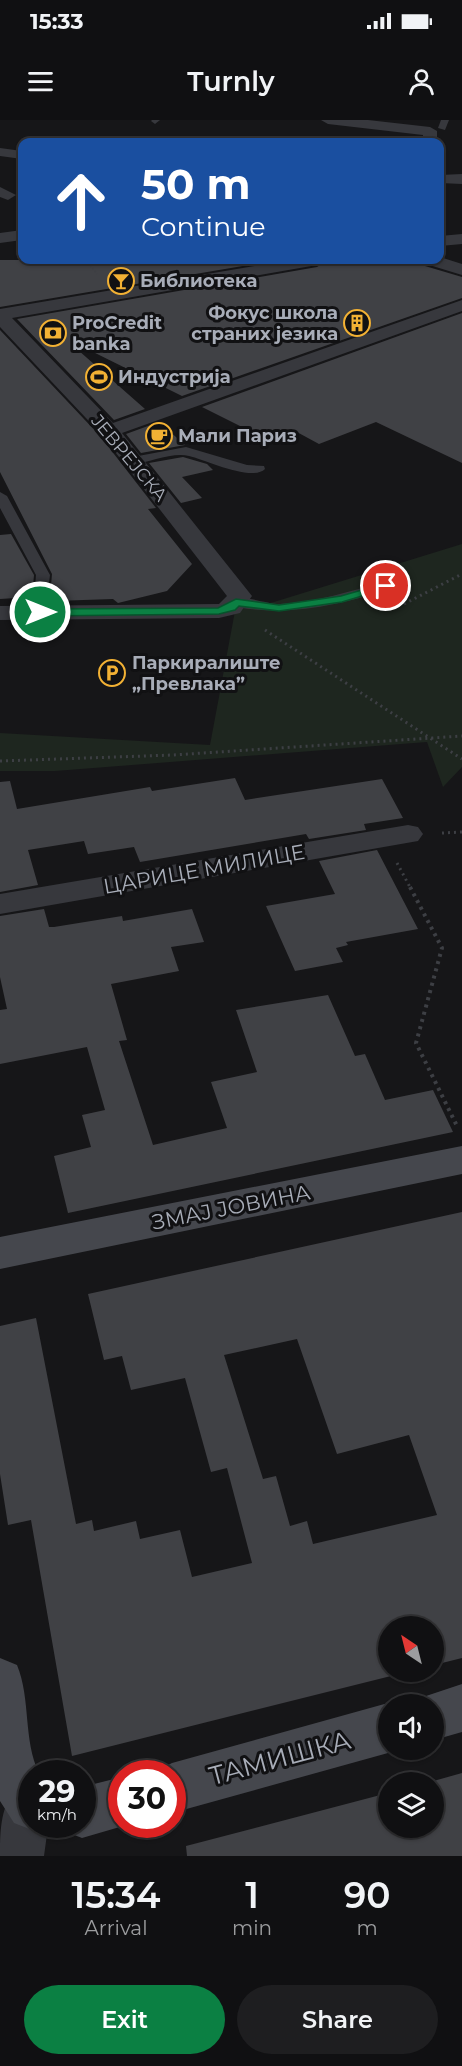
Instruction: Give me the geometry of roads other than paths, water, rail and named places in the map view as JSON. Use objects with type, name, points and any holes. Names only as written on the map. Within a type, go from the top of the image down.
[{"type":"street","points":[[328,120],[437,130]]},
{"type":"street","points":[[1,153],[18,155]]},
{"type":"street","points":[[444,179],[462,179]]},
{"type":"street","points":[[0,238],[18,236]]},
{"type":"street","points":[[444,241],[462,239]]},
{"type":"street","points":[[0,315],[294,264]]},
{"type":"street","points":[[444,264],[462,270]]},
{"type":"street","points":[[109,431],[462,305]]},
{"type":"street","name":"ЈЕВРЕЈСКА","points":[[0,315],[109,431],[237,590],[240,596],[234,605]]},
{"type":"street","points":[[0,613],[219,611],[234,605]]},
{"type":"street","name":"ЦАРИЦЕ МИЛИЦЕ","points":[[0,904],[396,836]]},
{"type":"street","name":"ЗМАЈ ЈОВИНА","points":[[0,1253],[462,1160]]},
{"type":"street","points":[[0,1683],[10,1758],[18,1783]]},
{"type":"street","points":[[444,1713],[462,1708]]},
{"type":"street","name":"ТАМИШКА","points":[[186,1784],[378,1731]]},
{"type":"lane","points":[[133,461],[186,451],[246,469],[259,469]]},
{"type":"lane","points":[[0,496],[43,575],[40,612]]},
{"type":"lane","points":[[234,605],[279,608],[342,599],[386,586]]},
{"type":"place","name":"Библиотека","points":[[121,281]]},
{"type":"place","name":"Фокус школа страних језика","points":[[357,323]]},
{"type":"place","name":"ProCredit banka","points":[[53,333]]},
{"type":"place","name":"Индустрија","points":[[99,377]]},
{"type":"place","name":"Мали Париз","points":[[159,436]]},
{"type":"place","name":"Паркиралиште „Превлака”","points":[[112,673]]}]
